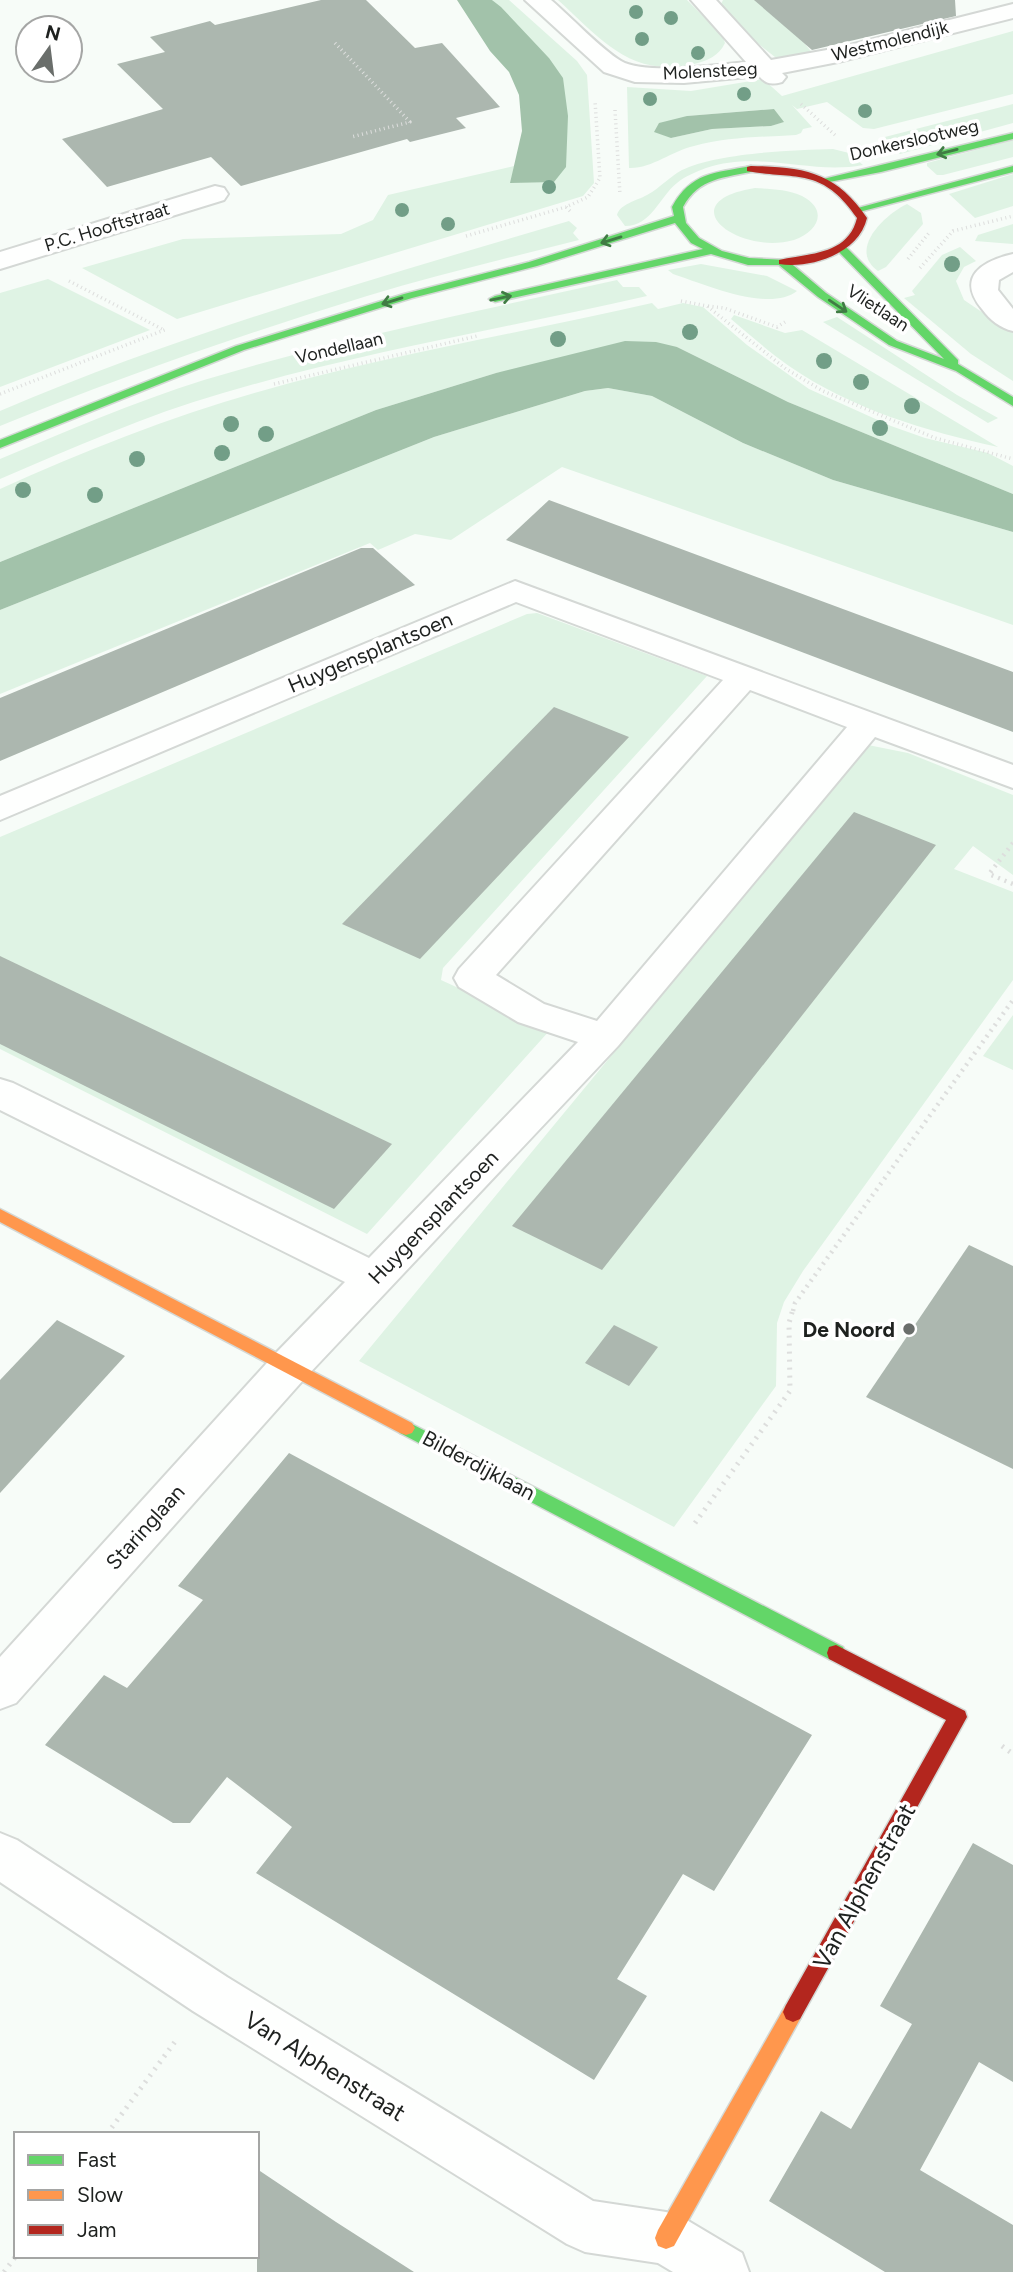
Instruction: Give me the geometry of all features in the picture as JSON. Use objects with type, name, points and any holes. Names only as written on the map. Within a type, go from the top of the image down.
[{"type":"street","name":"Molensteeg","points":[[537,0],[612,67],[635,74],[770,72]]},
{"type":"street","points":[[703,0],[770,72]]},
{"type":"street","name":"Westmolendijk","points":[[770,72],[1013,11]]},
{"type":"street","name":"Donkerslootweg","points":[[824,180],[881,169],[1013,136]]},
{"type":"street","points":[[751,169],[796,172],[824,180],[846,193],[859,209],[859,230],[841,248],[816,259],[784,264],[745,262],[710,251],[687,237],[676,219],[677,203],[689,189],[722,173],[751,169]]},
{"type":"street","points":[[859,209],[1013,169]]},
{"type":"street","name":"P.C. Hooftstraat","points":[[9,258],[215,194]]},
{"type":"street","name":"Vondellaan","points":[[0,444],[96,404],[196,368],[240,348],[408,296],[533,264],[676,219]]},
{"type":"street","name":"Vlietlaan","points":[[841,248],[869,281],[927,332],[960,369]]},
{"type":"street","points":[[484,301],[710,251]]},
{"type":"street","points":[[1013,262],[993,270],[983,286],[993,308],[1013,323]]},
{"type":"street","name":"Vlietlaan","points":[[784,264],[822,295],[893,344],[960,369],[1013,402]]},
{"type":"street","name":"Vondellaan","points":[[196,368],[249,360],[302,346]]},
{"type":"street","name":"Huygensplantsoen","points":[[0,809],[515,591],[1013,777]]},
{"type":"street","points":[[605,1037],[531,1013],[472,978],[745,676]]},
{"type":"street","name":"Huygensplantsoen","points":[[290,1366],[605,1037],[869,723]]},
{"type":"street","points":[[0,1093],[374,1278]]},
{"type":"street","name":"Bilderdijklaan","points":[[0,1214],[958,1717]]},
{"type":"street","name":"Staringlaan","points":[[0,1689],[290,1366]]},
{"type":"street","name":"Van Alphenstraat","points":[[666,2238],[958,1717]]},
{"type":"street","name":"Van Alphenstraat","points":[[0,1855],[210,1994],[585,2226],[666,2238],[723,2272]]},
{"type":"path","points":[[335,43],[410,121],[351,137]]},
{"type":"path","points":[[612,67],[620,200]]},
{"type":"path","name":"Molensteeg","points":[[770,72],[828,131],[842,140]]},
{"type":"path","points":[[953,231],[1013,216]]},
{"type":"path","points":[[9,258],[171,334]]},
{"type":"path","name":"Vondellaan","points":[[266,385],[488,334]]},
{"type":"path","points":[[1013,844],[989,874],[1013,884]]},
{"type":"path","points":[[666,1563],[790,1391],[789,1323],[795,1303],[1013,1000]]},
{"type":"path","points":[[108,2132],[210,1994]]},
{"type":"shaded area","points":[[457,0],[492,0],[549,58],[563,78],[568,116],[566,167],[554,182],[510,183],[522,131],[519,95],[509,72],[490,51]]},
{"type":"shaded area","points":[[492,0],[509,0],[577,61],[587,75],[594,183],[583,196],[177,319],[82,268],[183,239],[341,234],[373,220],[388,195],[514,166],[511,183],[549,58]]},
{"type":"shaded area","points":[[558,0],[687,0],[722,35],[725,43],[716,55],[699,63],[672,67],[652,66],[618,52]]},
{"type":"shaded area","points":[[723,0],[796,0],[773,6],[815,56],[780,61],[751,38],[721,4]]},
{"type":"shaded area","points":[[1013,31],[1013,94],[874,129],[863,128],[827,102],[797,109],[792,105],[812,127],[803,129],[796,135],[706,143],[686,148],[645,166],[629,168],[627,87],[691,91],[763,79],[782,96]],"holes":[[[774,109],[783,122],[771,126],[712,129],[671,138],[687,116]]]},
{"type":"shaded area","points":[[1013,104],[1013,123],[900,154],[881,138]]},
{"type":"shaded area","points":[[774,109],[784,122],[771,126],[712,129],[671,138],[654,132],[659,123],[687,116]]},
{"type":"shaded area","points":[[1013,140],[1013,157],[943,175],[937,175],[927,166],[927,163]]},
{"type":"shaded area","points":[[833,149],[849,153],[863,165],[824,167],[746,161],[726,163],[706,168],[680,181],[649,216],[634,225],[625,226],[617,215],[625,205],[652,192],[682,170],[697,164],[734,156]]},
{"type":"shaded area","points":[[1013,174],[1013,206],[975,218],[949,194]]},
{"type":"shaded area","points":[[755,188],[802,196],[816,208],[818,214],[814,226],[794,240],[773,243],[752,241],[721,225],[714,215],[717,204],[729,195]]},
{"type":"shaded area","points":[[907,204],[921,213],[923,224],[886,267],[878,271],[869,262],[866,253],[868,243],[880,224]]},
{"type":"shaded area","points":[[569,221],[577,228],[573,233],[579,240],[321,310],[136,373],[0,426],[0,411],[140,356],[282,308]]},
{"type":"shaded area","points":[[1013,224],[1013,244],[975,241],[978,235]]},
{"type":"shaded area","points":[[960,247],[976,261],[964,267],[956,281],[964,300],[1013,333],[1013,381],[971,354],[904,298],[915,295],[912,291],[942,255]]},
{"type":"shaded area","points":[[701,264],[767,276],[797,291],[785,297],[754,298],[718,290],[668,270]]},
{"type":"shaded area","points":[[48,279],[150,330],[0,387],[0,293]]},
{"type":"shaded area","points":[[617,280],[623,287],[639,287],[647,296],[275,378],[138,422],[0,479],[0,459],[126,407],[204,380],[461,314]]},
{"type":"shaded area","points":[[652,303],[658,309],[683,303],[703,307],[747,345],[809,389],[891,426],[925,438],[988,453],[1013,466],[1013,494],[788,402],[677,347],[496,373],[376,410],[0,562],[0,489],[95,448],[192,412],[307,379],[405,355]]},
{"type":"shaded area","points":[[734,315],[785,333],[802,330],[998,447],[917,426],[838,395],[774,355],[731,319]]},
{"type":"shaded area","points":[[837,317],[957,395],[998,418],[988,423],[823,322]]},
{"type":"shaded area","points":[[625,341],[656,342],[677,347],[788,402],[1013,494],[1013,532],[833,480],[743,443],[652,396],[608,388],[585,391],[434,437],[0,610],[0,562],[376,410],[496,373]]},
{"type":"shaded area","points":[[608,388],[652,396],[743,443],[833,480],[1013,532],[1013,625],[562,467],[451,540],[415,534],[378,550],[370,543],[0,694],[0,610],[434,437],[585,391]]},
{"type":"shaded area","points":[[537,613],[707,676],[443,968],[441,980],[550,1030],[367,1234],[0,1049],[0,837],[527,614]]},
{"type":"shaded area","points":[[868,745],[908,753],[1013,795],[1013,875],[973,846],[954,869],[1013,892],[1013,980],[803,1271],[784,1302],[777,1323],[776,1386],[674,1527],[359,1361]]},
{"type":"shaded area","points":[[1013,1015],[1013,1070],[983,1056]]},
{"type":"building","points":[[321,0],[366,0],[415,48],[442,43],[500,107],[456,118],[466,128],[410,142],[407,139],[241,186],[211,157],[107,187],[62,139],[163,109],[117,64],[165,52],[150,37],[210,21],[215,25]]},
{"type":"building","points":[[754,0],[955,0],[956,16],[812,50]]},
{"type":"building","points":[[549,500],[1013,672],[1013,732],[506,540]]},
{"type":"building","points":[[361,548],[373,548],[415,585],[0,761],[0,698]]},
{"type":"building","points":[[554,707],[629,737],[420,959],[342,924]]},
{"type":"building","points":[[854,812],[936,845],[602,1270],[512,1226]]},
{"type":"building","points":[[0,956],[392,1144],[334,1209],[0,1044]]},
{"type":"building","points":[[969,1245],[1013,1266],[1013,1469],[866,1397]]},
{"type":"building","points":[[57,1320],[125,1356],[0,1493],[0,1380]]},
{"type":"building","points":[[614,1325],[658,1347],[629,1386],[585,1363]]},
{"type":"building","points":[[289,1453],[812,1735],[714,1891],[683,1874],[617,1979],[647,1996],[594,2080],[256,1873],[292,1827],[227,1777],[190,1823],[173,1823],[45,1745],[104,1675],[127,1688],[203,1600],[178,1586]]},
{"type":"building","points":[[973,1843],[1013,1865],[1013,2082],[979,2062],[920,2170],[1013,2225],[1013,2272],[885,2272],[769,2201],[821,2111],[851,2129],[912,2024],[880,2006]]},
{"type":"building","points":[[259,2170],[414,2272],[257,2272]]},
{"type":"traffic: fast","points":[[824,180],[881,169],[1013,136]]},
{"type":"traffic: fast","points":[[751,169],[710,177],[686,190],[677,207],[681,224],[695,240],[718,254],[748,261],[783,262]]},
{"type":"traffic: fast","points":[[859,209],[1013,169]]},
{"type":"traffic: fast","points":[[0,444],[240,348],[408,296],[533,264],[676,219]]},
{"type":"traffic: fast","points":[[841,248],[954,362]]},
{"type":"traffic: fast","points":[[495,299],[710,251]]},
{"type":"traffic: fast","points":[[784,264],[822,295],[893,343],[960,369],[1013,402]]},
{"type":"traffic: fast","points":[[406,1428],[836,1653]]},
{"type":"traffic: slow","points":[[0,1215],[406,1428]]},
{"type":"traffic: slow","points":[[666,2238],[793,2012]]},
{"type":"traffic: jam","points":[[751,169],[785,170],[815,177],[841,191],[862,218],[857,234],[843,247],[823,255],[783,262]]},
{"type":"traffic: jam","points":[[793,2012],[958,1717],[836,1653]]},
{"type":"place","name":"De Noord","points":[[909,1329]]}]
